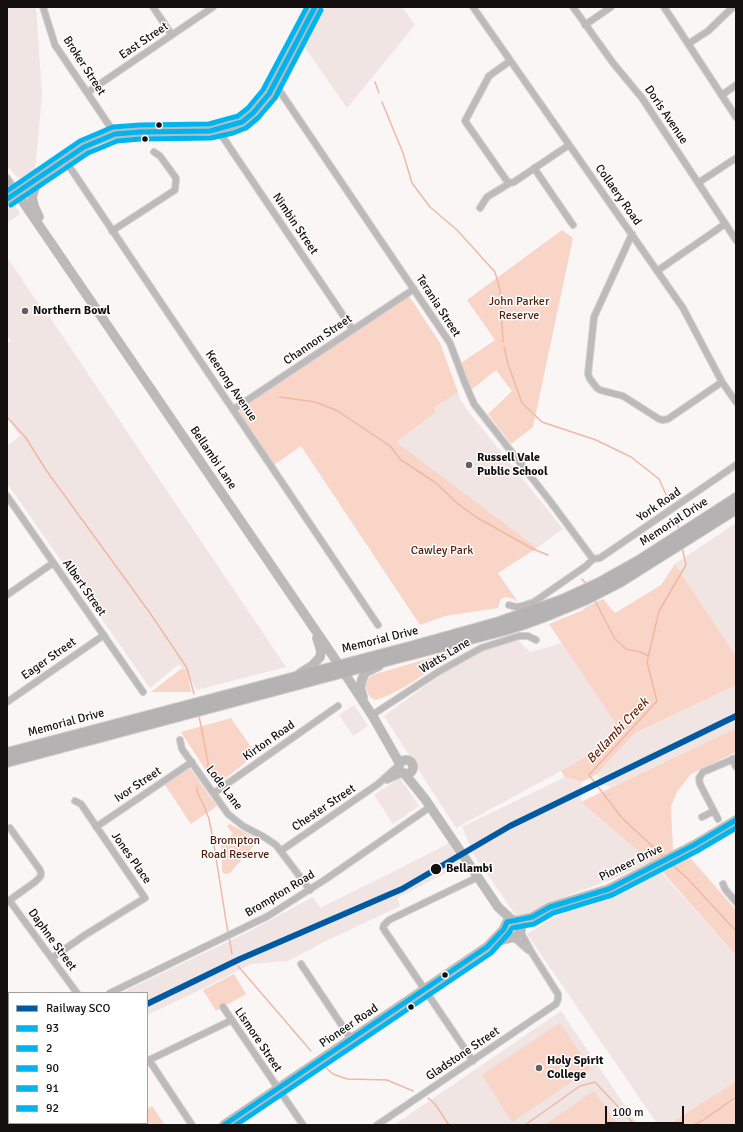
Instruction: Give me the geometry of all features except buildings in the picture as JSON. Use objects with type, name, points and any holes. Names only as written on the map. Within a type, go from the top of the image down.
[{"type":"main road","points":[[7,200],[92,143],[115,134],[140,132],[205,132],[231,126],[248,118],[263,103],[275,84],[316,7]]},
{"type":"main road","points":[[45,174],[36,187],[32,199],[56,250]]},
{"type":"main road","name":"Bellambi Lane","points":[[17,192],[341,668],[386,738],[397,752],[404,767],[427,803]]},
{"type":"main road","name":"Memorial Drive","points":[[7,753],[292,677],[395,659],[505,630],[551,614],[601,587],[637,572],[736,498]]},
{"type":"main road","name":"Memorial Drive","points":[[683,537],[736,509]]},
{"type":"main road","name":"Memorial Drive","points":[[7,762],[341,668],[499,622],[562,600],[583,596]]},
{"type":"main road","points":[[292,677],[309,668],[317,662],[320,657],[320,647],[315,630]]},
{"type":"main road","points":[[365,705],[360,688],[364,675],[395,659]]},
{"type":"main road","points":[[404,767],[417,784],[427,803],[498,907],[514,921],[520,924],[520,930]]},
{"type":"main road","name":"Pioneer Drive","points":[[514,921],[532,917],[550,907],[609,889],[683,851],[736,820]]},
{"type":"main road","points":[[498,907],[505,934],[512,937]]},
{"type":"main road","name":"Pioneer Drive","points":[[520,930],[532,917]]},
{"type":"main road","name":"Pioneer Road","points":[[487,947],[504,928],[507,922],[514,921]]},
{"type":"main road","name":"Pioneer Road","points":[[224,1125],[487,947],[518,935],[520,930]]},
{"type":"street","name":"Broker Street","points":[[42,7],[55,45],[115,134]]},
{"type":"street","points":[[154,7],[172,35]]},
{"type":"street","name":"East Street","points":[[88,92],[213,7]]},
{"type":"street","name":"Collaery Road","points":[[473,7],[683,308],[722,382],[736,402]]},
{"type":"street","name":"Doris Avenue","points":[[573,7],[613,63],[642,98],[736,240]]},
{"type":"street","points":[[585,25],[610,7]]},
{"type":"street","points":[[664,7],[736,117]]},
{"type":"street","points":[[688,44],[708,31],[733,7]]},
{"type":"street","points":[[510,61],[489,76],[465,121],[507,181],[510,183]]},
{"type":"street","name":"Terania Street","points":[[275,84],[450,343],[464,383],[474,404],[550,501],[593,559]]},
{"type":"street","points":[[722,95],[736,85]]},
{"type":"street","name":"Nimbin Street","points":[[218,130],[353,330]]},
{"type":"street","points":[[480,208],[487,197],[514,182],[569,145]]},
{"type":"street","points":[[112,231],[175,190],[176,178],[160,156],[154,152]]},
{"type":"street","points":[[698,183],[736,158]]},
{"type":"street","name":"Keerong Avenue","points":[[65,160],[378,625]]},
{"type":"street","points":[[534,168],[573,225]]},
{"type":"street","points":[[7,178],[17,192]]},
{"type":"street","points":[[658,271],[725,224]]},
{"type":"street","points":[[632,234],[594,317],[588,374],[590,379],[597,388],[624,396],[663,420],[668,419],[722,382]]},
{"type":"street","name":"Channon Street","points":[[234,409],[414,289]]},
{"type":"street","name":"York Road","points":[[509,605],[516,607],[534,602],[586,566],[593,559],[600,558],[736,465]]},
{"type":"street","name":"Albert Street","points":[[7,496],[144,692]]},
{"type":"street","points":[[7,595],[53,562]]},
{"type":"street","name":"Eager Street","points":[[7,702],[104,634]]},
{"type":"street","name":"Watts Lane","points":[[372,716],[438,672],[481,648],[520,636],[528,636],[536,640]]},
{"type":"street","name":"Kirton Road","points":[[214,793],[338,706]]},
{"type":"street","name":"Lode Lane","points":[[180,740],[182,749],[228,814],[235,821],[270,840],[282,850],[310,890]]},
{"type":"street","points":[[718,819],[700,784],[699,778],[703,772],[734,758],[736,767]]},
{"type":"street","name":"Ivor Street","points":[[96,827],[192,762]]},
{"type":"street","name":"Chester Street","points":[[282,850],[404,767]]},
{"type":"street","points":[[417,784],[425,792],[439,814],[447,832]]},
{"type":"street","name":"Jones Place","points":[[52,958],[85,935],[145,898],[80,804],[75,801]]},
{"type":"street","name":"Brompton Road","points":[[112,992],[268,916],[310,890],[427,803]]},
{"type":"street","points":[[702,817],[714,811]]},
{"type":"street","points":[[8,901],[35,882],[41,874],[40,870],[10,828]]},
{"type":"street","points":[[473,1061],[423,990],[384,932],[383,928],[389,920],[478,877]]},
{"type":"street","points":[[723,884],[725,889],[736,902]]},
{"type":"street","name":"Daphne Street","points":[[8,901],[76,992]]},
{"type":"street","points":[[520,930],[532,953]]},
{"type":"street","points":[[512,937],[532,953]]},
{"type":"street","name":"Gladstone Street","points":[[378,1125],[556,1004],[558,994],[532,953]]},
{"type":"street","points":[[301,964],[351,1039]]},
{"type":"street","name":"Lismore Street","points":[[223,1007],[303,1125]]},
{"type":"street","points":[[192,1125],[148,1060],[232,1020]]},
{"type":"shaded area","points":[[7,7],[36,7],[42,95],[35,170],[22,179],[16,176],[10,168],[7,170]]},
{"type":"shaded area","points":[[325,7],[402,7],[415,25],[347,108],[304,46]]},
{"type":"shaded area","points":[[12,205],[15,206],[20,214],[7,223],[7,209]]},
{"type":"shaded area","points":[[9,260],[47,317],[49,316],[286,667],[197,690],[179,664],[150,688],[7,483],[7,446],[20,436],[7,417],[7,344],[11,341],[7,335],[7,261]]},
{"type":"shaded area","name":"Russell Vale Public School","points":[[458,392],[461,401],[468,411],[563,529],[537,548],[395,442],[436,412],[434,408]]},
{"type":"shaded area","points":[[736,523],[736,656],[675,564]]},
{"type":"shaded area","points":[[518,640],[530,652],[562,643],[623,735],[561,771],[456,828],[384,716],[440,675],[479,651]]},
{"type":"shaded area","points":[[736,685],[736,728],[612,787],[602,785],[597,774],[635,733]]},
{"type":"shaded area","points":[[354,705],[368,726],[353,736],[339,715]]},
{"type":"shaded area","points":[[565,777],[582,782],[581,802],[651,862],[613,879],[569,895],[517,917],[474,855],[462,827]]},
{"type":"shaded area","points":[[400,778],[419,806],[393,824],[374,795]]},
{"type":"shaded area","points":[[449,843],[462,865],[397,898],[400,906],[288,961],[251,964],[148,1015],[148,992],[123,992],[248,932],[313,897],[320,908]]},
{"type":"shaded area","points":[[660,871],[736,956],[736,1081],[668,1125],[658,1125],[527,934],[566,911],[592,905]]},
{"type":"shaded area","name":"Holy Spirit College","points":[[561,1011],[638,1125],[394,1125]]},
{"type":"green space","name":"John Parker Reserve","points":[[562,230],[573,238],[533,427],[511,444],[488,414],[512,391],[496,370],[471,390],[461,363],[495,340],[467,300]]},
{"type":"green space","name":"Cawley Park","points":[[409,296],[440,343],[458,392],[434,408],[436,412],[396,442],[537,548],[498,573],[518,602],[511,598],[505,597],[500,600],[498,608],[445,616],[420,625],[301,446],[274,465],[239,412],[243,407],[399,300]]},
{"type":"green space","points":[[675,564],[736,656],[736,685],[635,733],[597,774],[582,782],[565,777],[561,771],[623,735],[549,624],[581,611],[603,599],[615,613],[661,585]]},
{"type":"green space","points":[[474,645],[450,657],[408,685],[389,695],[376,700],[370,697],[365,687],[366,681],[372,675]]},
{"type":"green space","points":[[181,669],[187,670],[191,692],[151,692]]},
{"type":"green space","points":[[231,718],[256,754],[216,786],[181,732]]},
{"type":"green space","points":[[736,728],[736,752],[691,774],[677,792],[671,806],[673,850],[651,862],[581,802]]},
{"type":"green space","points":[[190,768],[217,806],[191,824],[165,785]]},
{"type":"green space","name":"Brompton Road Reserve","points":[[230,824],[259,840],[230,873],[225,874],[222,872],[221,843],[233,834],[227,826]]},
{"type":"green space","points":[[687,854],[736,910],[736,956],[659,868]]},
{"type":"green space","points":[[234,974],[246,994],[216,1011],[203,990]]},
{"type":"green space","points":[[560,1023],[591,1069],[512,1122],[482,1075]]},
{"type":"green space","points":[[736,1081],[736,1125],[668,1125]]},
{"type":"green space","points":[[594,1091],[618,1125],[544,1125]]},
{"type":"green space","points":[[152,1106],[165,1125],[128,1125],[148,1124],[148,1108]]},
{"type":"waterway","points":[[375,82],[379,93]]},
{"type":"waterway","points":[[382,102],[403,153],[412,183],[430,207],[457,230],[495,272],[500,290],[503,342]]},
{"type":"waterway","points":[[504,347],[508,364],[522,403],[542,422],[596,440],[631,457],[659,479],[669,501]]},
{"type":"waterway","points":[[280,397],[315,402],[336,410],[390,446],[401,460],[436,483],[458,504],[476,517],[533,549],[548,555]]},
{"type":"waterway","points":[[7,417],[26,438],[46,470],[150,613],[187,668],[194,694]]},
{"type":"waterway","points":[[675,516],[679,529]]},
{"type":"waterway","name":"Bellambi Creek","points":[[664,857],[622,818],[589,775],[657,701],[647,662],[659,611],[686,565],[682,547]]},
{"type":"waterway","points":[[582,579],[587,585]]},
{"type":"waterway","points":[[594,599],[615,639],[626,649],[640,652],[649,656]]},
{"type":"waterway","points":[[199,716],[208,769]]},
{"type":"waterway","points":[[197,787],[197,792],[209,819],[228,933]]},
{"type":"waterway","name":"Bellambi Creek","points":[[669,862],[686,877],[736,931]]},
{"type":"waterway","points":[[229,937],[232,954]]},
{"type":"waterway","points":[[238,966],[311,1051]]},
{"type":"waterway","points":[[325,1067],[333,1074],[347,1079],[387,1080],[413,1091]]},
{"type":"waterway","points":[[525,1125],[580,1086],[595,1082],[635,1125]]},
{"type":"waterway","points":[[693,1125],[702,1121],[736,1097]]},
{"type":"waterway","points":[[428,1098],[435,1104],[449,1125]]},
{"type":"rail line","name":"SCO","points":[[148,1004],[240,959],[402,889],[510,826],[736,716]]},
{"type":"transit line","name":"91","points":[[7,191],[80,141],[113,127],[209,124],[238,116],[248,108],[263,90],[307,7]]},
{"type":"transit line","name":"2","points":[[7,199],[84,147],[115,134],[140,132],[210,131],[242,122],[253,113],[269,94],[315,7]]},
{"type":"transit line","name":"90","points":[[11,205],[88,153],[117,141],[140,139],[211,138],[233,133],[246,128],[258,118],[275,98],[321,10]]},
{"type":"transit line","name":"93","points":[[224,1125],[487,947],[504,929],[507,922],[532,917],[550,907],[609,889],[694,845],[736,820]]},
{"type":"transit line","name":"92","points":[[236,1125],[491,953],[512,928],[534,924],[553,913],[612,895],[697,851],[736,828]]},
{"type":"place","name":"Northern Bowl","points":[[25,311]]},
{"type":"place","name":"Russell Vale Public School","points":[[469,465]]},
{"type":"place","name":"Bellambi","points":[[436,869]]},
{"type":"place","name":"Holy Spirit College","points":[[539,1068]]}]
